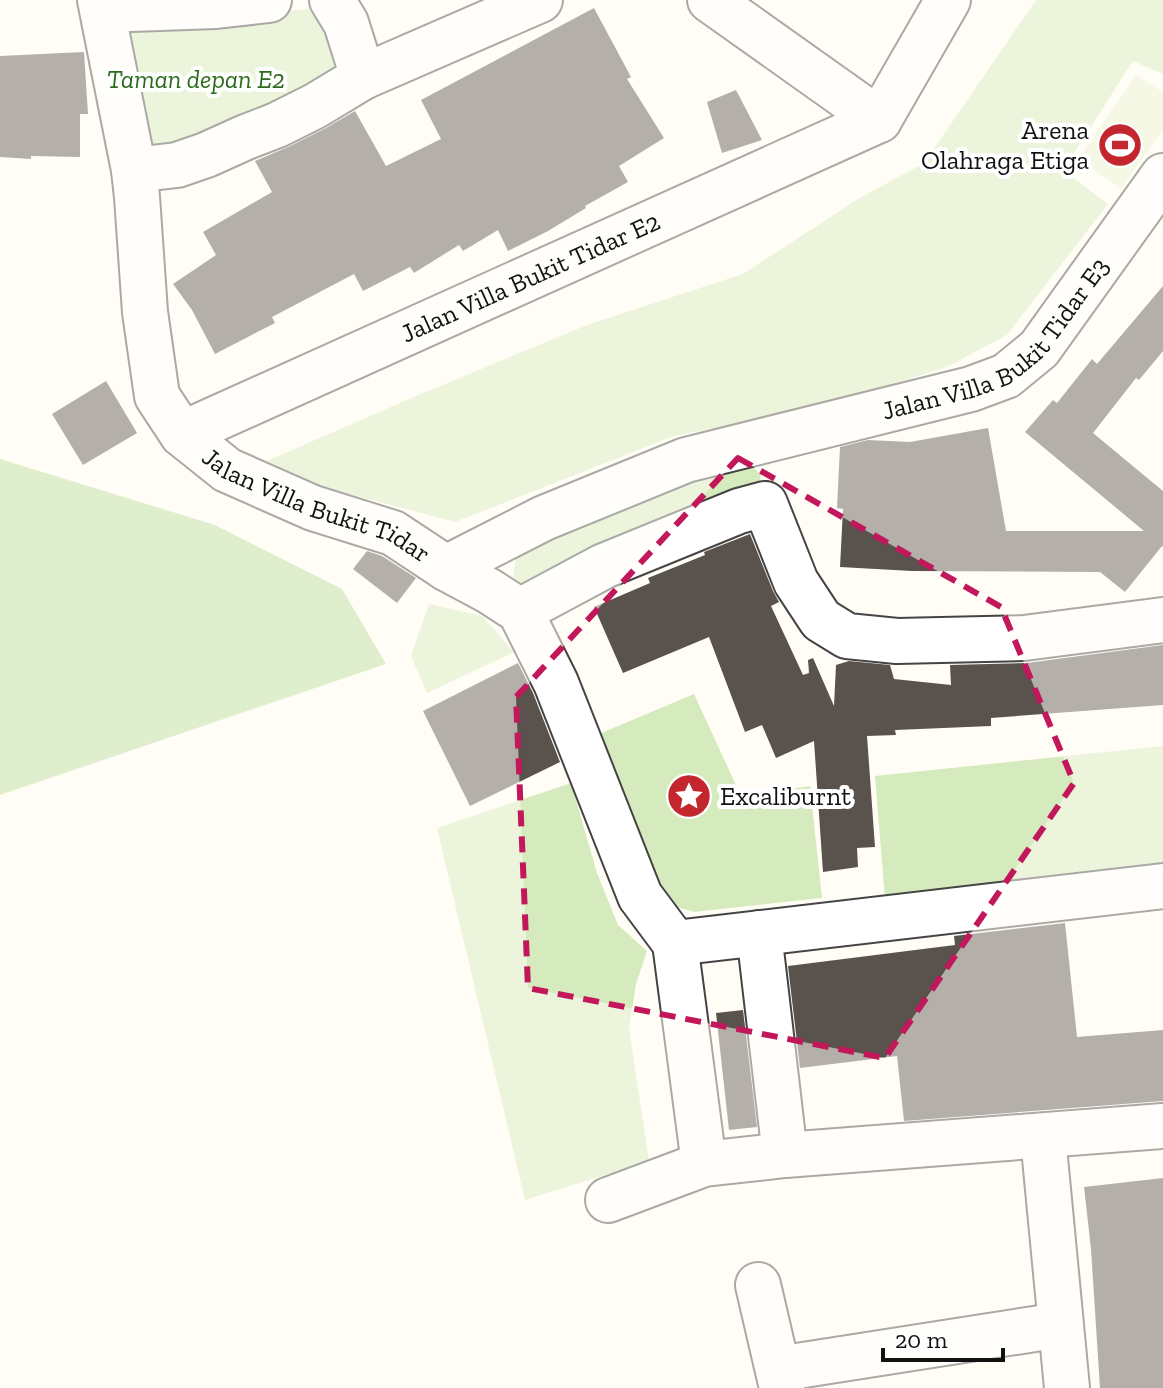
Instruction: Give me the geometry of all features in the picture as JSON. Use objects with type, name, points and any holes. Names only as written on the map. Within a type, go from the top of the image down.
[{"type":"street","points":[[101,5],[216,6],[269,0]]},
{"type":"street","points":[[332,0],[346,23],[363,77]]},
{"type":"street","points":[[134,170],[177,165],[206,155],[277,125],[363,77],[540,0]]},
{"type":"street","points":[[710,0],[879,120],[948,0]]},
{"type":"street","name":"Jalan Villa Bukit Tidar","points":[[101,5],[134,170],[145,312],[157,396],[182,434],[227,470],[313,508],[393,533],[520,611]]},
{"type":"street","name":"Jalan Villa Bukit Tidar E2","points":[[182,434],[879,120]]},
{"type":"street","name":"Jalan Villa Bukit Tidar E3","points":[[446,568],[544,518],[686,460],[971,389],[1006,376],[1039,349],[1163,176]]},
{"type":"street","points":[[781,436],[765,504],[796,582],[821,620],[847,636],[897,641],[1024,638],[1159,616]]},
{"type":"street","points":[[704,1164],[675,943],[640,896],[556,683],[520,611],[604,566],[739,511],[765,504]]},
{"type":"street","points":[[675,943],[1163,886]]},
{"type":"street","points":[[759,933],[785,1155]]},
{"type":"street","points":[[608,1200],[704,1164],[1163,1126]]},
{"type":"street","points":[[1043,1137],[1067,1388]]},
{"type":"street","points":[[758,1285],[780,1378],[1060,1325]]},
{"type":"highlighted area","points":[[738,458],[1001,607],[1074,783],[885,1058],[528,988],[516,697]]},
{"type":"green space","points":[[1036,0],[1163,0],[1163,74],[1133,61],[1063,170],[1108,204],[1007,335],[947,367],[815,408],[674,436],[455,522],[327,488],[267,461],[587,325],[743,274],[858,199],[924,163]]},
{"type":"green space","name":"Taman depan E2","points":[[315,8],[340,70],[206,137],[150,147],[128,30]]},
{"type":"green space","name":"Arena Olahraga Etiga","points":[[1136,75],[1163,92],[1163,130],[1121,189],[1078,159]]},
{"type":"green space","points":[[0,459],[215,525],[342,589],[386,664],[0,795]]},
{"type":"green space","points":[[746,460],[761,475],[757,495],[524,590],[513,577],[516,558],[551,533]]},
{"type":"green space","points":[[429,604],[482,616],[514,652],[427,693],[411,656]]},
{"type":"green space","points":[[694,694],[741,796],[810,786],[822,898],[694,912],[677,907],[664,893],[599,734]]},
{"type":"green space","points":[[1163,746],[1163,873],[885,899],[875,776]]},
{"type":"green space","points":[[571,783],[597,873],[618,925],[647,951],[636,984],[629,1028],[649,1161],[525,1200],[437,828]]},
{"type":"building","points":[[594,8],[631,77],[627,79],[664,138],[619,166],[628,182],[548,231],[508,251],[498,230],[463,251],[459,245],[414,273],[410,267],[363,291],[354,274],[272,317],[275,323],[215,354],[192,310],[173,284],[216,255],[203,232],[272,192],[255,161],[355,111],[386,166],[441,139],[421,100]]},
{"type":"building","points":[[84,52],[88,114],[80,114],[80,157],[0,157],[0,56]]},
{"type":"building","points":[[736,90],[762,140],[722,153],[707,102]]},
{"type":"building","points":[[1163,286],[1163,351],[1139,380],[1136,378],[1093,433],[1163,491],[1163,547],[1125,592],[1100,572],[912,571],[840,567],[843,509],[837,508],[840,447],[868,440],[910,442],[988,428],[1006,531],[1144,531],[1025,432],[1053,400],[1057,403],[1092,359],[1097,364]]},
{"type":"building","points":[[106,381],[137,433],[83,465],[52,414]]},
{"type":"building","points":[[750,534],[779,602],[771,606],[803,675],[809,673],[808,660],[813,658],[834,706],[836,665],[849,661],[890,665],[894,679],[951,685],[950,665],[1027,663],[1163,645],[1163,705],[991,718],[991,726],[895,730],[896,735],[867,736],[875,847],[857,848],[858,867],[823,872],[814,741],[776,758],[762,725],[745,732],[709,637],[623,673],[594,607],[650,583],[648,578]]},
{"type":"building","points":[[367,551],[382,556],[416,578],[397,603],[353,569]]},
{"type":"building","points":[[518,663],[560,762],[470,806],[423,711]]},
{"type":"building","points":[[1065,923],[1077,1037],[1163,1030],[1163,1101],[904,1121],[897,1056],[800,1068],[788,966],[955,945],[954,936]]},
{"type":"building","points":[[743,1010],[757,1127],[729,1130],[716,1013]]},
{"type":"building","points":[[1163,1178],[1163,1388],[1100,1388],[1084,1187]]},
{"type":"place","name":"Arena Olahraga Etiga","points":[[1120,145]]},
{"type":"place","name":"Excaliburnt","points":[[689,796]]}]
